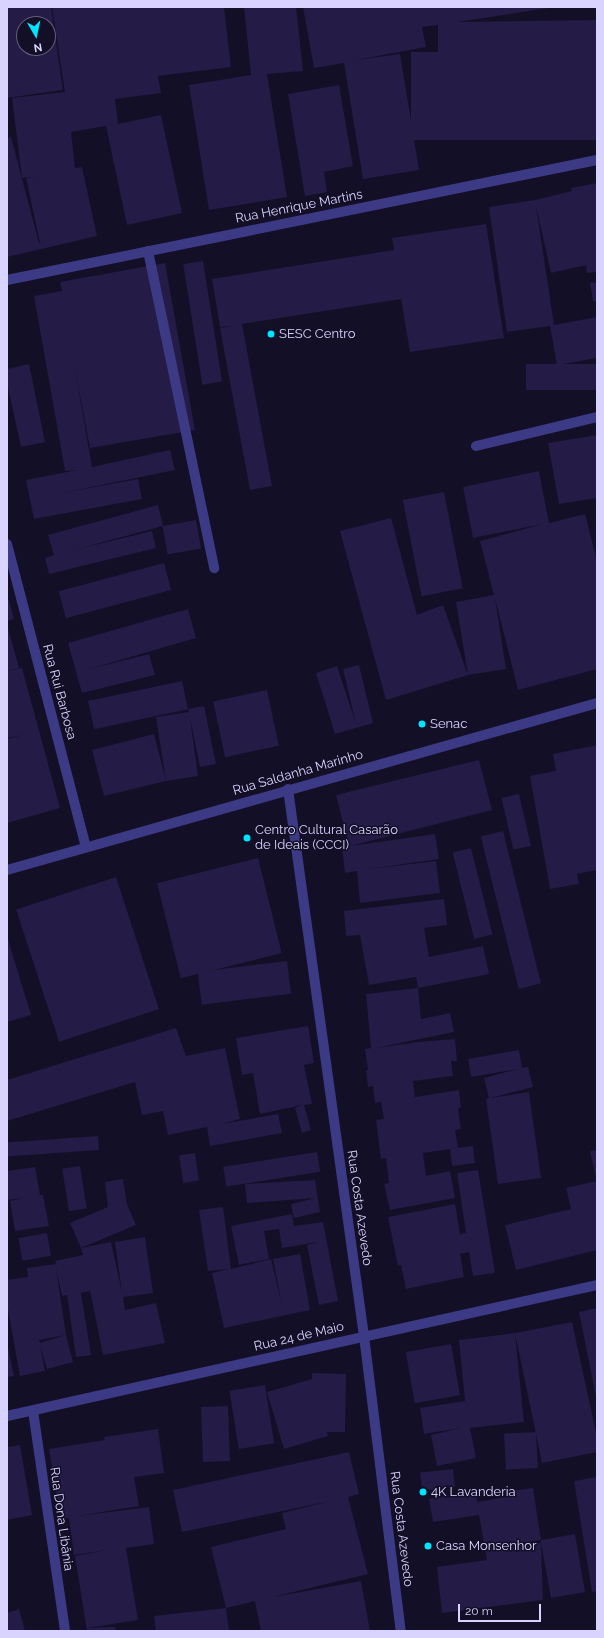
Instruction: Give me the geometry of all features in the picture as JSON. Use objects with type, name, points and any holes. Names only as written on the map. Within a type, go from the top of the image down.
[{"type":"street","name":"Rua Henrique Martins","points":[[7,280],[597,160]]},
{"type":"street","points":[[148,251],[214,568]]},
{"type":"street","points":[[476,446],[597,417]]},
{"type":"street","name":"Rua Rui Barbosa","points":[[7,544],[86,847]]},
{"type":"street","name":"Rua Saldanha Marinho","points":[[7,870],[288,789],[597,703]]},
{"type":"street","name":"Rua Costa Azevedo","points":[[288,789],[364,1336],[401,1631]]},
{"type":"street","name":"Rua 24 de Maio","points":[[7,1416],[597,1285]]},
{"type":"street","name":"Rua Dona Libânia","points":[[33,1411],[64,1631]]},
{"type":"building","points":[[7,7],[51,7],[52,16],[16,16],[16,56],[56,56],[56,42],[63,90],[7,98]]},
{"type":"building","points":[[52,7],[224,7],[231,67],[158,76],[161,93],[115,99],[118,124],[161,115],[182,213],[127,225],[106,126],[71,132],[75,168],[82,167],[97,236],[7,257],[7,138],[11,137],[39,243],[40,243],[26,178],[37,176],[22,178],[12,98],[65,92],[56,33],[56,16],[53,16]]},
{"type":"building","points":[[244,7],[296,7],[303,71],[267,74],[287,197],[209,210],[189,85],[251,75]]},
{"type":"building","points":[[303,7],[555,7],[457,22],[597,20],[597,52],[438,54],[438,25],[422,27],[426,47],[356,60],[400,54],[419,170],[363,179],[344,63],[314,68]]},
{"type":"building","points":[[411,52],[597,52],[597,140],[411,140]]},
{"type":"building","points":[[339,85],[353,166],[324,172],[327,192],[305,196],[288,94]]},
{"type":"building","points":[[597,183],[597,272],[587,273],[586,265],[551,273],[536,206],[554,325],[597,317],[597,358],[557,365],[550,326],[507,332],[489,207],[535,200],[572,191],[571,188]]},
{"type":"building","points":[[486,224],[504,338],[410,352],[401,299],[242,324],[272,486],[250,490],[220,328],[232,326],[220,327],[212,279],[394,250],[392,238]]},
{"type":"building","points":[[203,261],[222,381],[202,385],[183,264]]},
{"type":"building","points":[[165,263],[195,430],[90,448],[75,369],[92,467],[170,450],[175,470],[62,493],[138,479],[142,499],[34,519],[26,480],[77,470],[65,471],[34,296],[62,291],[60,282]]},
{"type":"building","points":[[597,282],[597,301],[593,301],[590,283]]},
{"type":"building","points":[[29,364],[45,442],[21,447],[7,383],[7,369]]},
{"type":"building","points":[[526,364],[597,364],[597,390],[526,390]]},
{"type":"building","points":[[597,435],[597,498],[559,504],[548,443]]},
{"type":"building","points":[[539,471],[549,523],[585,514],[597,561],[597,669],[518,690],[495,598],[506,669],[468,675],[456,602],[494,595],[480,541],[543,524],[473,538],[463,487]]},
{"type":"building","points":[[444,492],[463,588],[421,596],[403,500]]},
{"type":"building","points":[[158,505],[163,526],[74,550],[152,531],[156,548],[49,574],[45,558],[54,555],[48,535]]},
{"type":"building","points":[[391,518],[417,615],[443,605],[468,675],[386,700],[340,531]]},
{"type":"building","points":[[196,520],[201,549],[168,554],[163,526]]},
{"type":"building","points":[[164,563],[171,590],[66,618],[59,591]]},
{"type":"building","points":[[7,600],[9,600],[14,619],[7,621]]},
{"type":"building","points":[[188,609],[196,638],[89,669],[149,654],[155,675],[82,693],[68,643]]},
{"type":"building","points":[[7,624],[19,668],[7,671]]},
{"type":"building","points":[[359,665],[373,723],[335,734],[316,673],[337,666],[356,724],[343,669]]},
{"type":"building","points":[[22,668],[60,808],[7,823],[7,739],[23,735],[7,738],[7,671]]},
{"type":"building","points":[[182,681],[188,709],[94,729],[88,701]]},
{"type":"building","points":[[267,690],[279,746],[225,757],[213,701]]},
{"type":"building","points":[[204,706],[216,764],[200,767],[190,718],[198,776],[166,781],[156,717],[189,712],[188,709]]},
{"type":"building","points":[[154,734],[166,781],[104,796],[92,750]]},
{"type":"building","points":[[597,745],[597,870],[577,874],[579,884],[550,889],[530,776],[556,771],[553,754]]},
{"type":"building","points":[[479,760],[492,810],[350,846],[435,834],[439,859],[368,869],[436,861],[440,893],[360,903],[357,871],[345,873],[342,847],[349,846],[336,795]]},
{"type":"building","points":[[519,794],[531,846],[513,850],[501,798]]},
{"type":"building","points":[[503,831],[541,983],[519,989],[481,837]]},
{"type":"building","points":[[471,848],[493,934],[474,939],[453,853]]},
{"type":"building","points":[[258,858],[282,953],[181,978],[157,883]]},
{"type":"building","points":[[116,877],[159,1009],[59,1042],[16,909]]},
{"type":"building","points":[[444,899],[447,925],[424,928],[429,957],[483,946],[489,974],[418,988],[416,977],[369,985],[360,935],[346,936],[344,911]]},
{"type":"building","points":[[7,936],[31,1015],[7,1022]]},
{"type":"building","points":[[287,961],[291,994],[202,1005],[198,972]]},
{"type":"building","points":[[418,988],[421,1019],[450,1013],[454,1032],[376,1048],[418,1042],[455,1039],[457,1061],[451,1061],[453,1076],[413,1081],[415,1097],[459,1090],[461,1108],[458,1108],[461,1129],[455,1130],[458,1148],[473,1146],[475,1163],[452,1166],[450,1149],[423,1153],[426,1176],[450,1171],[455,1198],[390,1210],[384,1184],[389,1183],[386,1158],[381,1159],[376,1120],[384,1119],[381,1102],[375,1103],[373,1086],[368,1087],[366,1070],[368,1070],[365,1049],[371,1048],[366,994]]},
{"type":"building","points":[[308,1026],[314,1063],[304,1065],[312,1104],[304,1105],[311,1130],[302,1133],[295,1108],[302,1105],[260,1114],[253,1073],[242,1075],[236,1038]]},
{"type":"building","points":[[176,1028],[186,1056],[225,1048],[240,1119],[222,1124],[278,1114],[282,1133],[210,1146],[207,1127],[168,1135],[163,1111],[142,1115],[135,1082],[7,1121],[7,1080]]},
{"type":"building","points":[[519,1050],[522,1068],[528,1067],[533,1087],[491,1098],[529,1092],[541,1178],[498,1184],[486,1099],[489,1098],[484,1078],[518,1069],[471,1077],[468,1059]]},
{"type":"building","points":[[98,1136],[99,1150],[7,1156],[7,1142]]},
{"type":"building","points":[[597,1150],[597,1178],[596,1178],[590,1151]]},
{"type":"building","points":[[317,1152],[320,1172],[226,1187],[223,1167]]},
{"type":"building","points":[[195,1153],[199,1181],[183,1183],[179,1155]]},
{"type":"building","points":[[80,1166],[87,1208],[69,1211],[62,1169]]},
{"type":"building","points":[[35,1167],[40,1195],[43,1195],[49,1226],[15,1231],[10,1201],[24,1198],[7,1200],[7,1171]]},
{"type":"building","points":[[478,1170],[495,1273],[473,1276],[469,1252],[460,1254],[464,1277],[406,1289],[401,1265],[398,1266],[388,1217],[455,1204],[460,1234],[466,1233],[457,1173]]},
{"type":"building","points":[[123,1179],[127,1204],[136,1225],[81,1248],[70,1223],[108,1207],[105,1182]]},
{"type":"building","points":[[315,1180],[320,1212],[294,1218],[291,1204],[316,1198],[247,1203],[245,1184]]},
{"type":"building","points":[[597,1181],[597,1250],[516,1270],[505,1225],[571,1209],[566,1188]]},
{"type":"building","points":[[223,1207],[231,1269],[271,1259],[282,1305],[273,1259],[300,1254],[310,1310],[224,1328],[212,1273],[228,1269],[208,1271],[199,1210]]},
{"type":"building","points":[[292,1214],[294,1226],[323,1222],[338,1301],[319,1305],[307,1245],[318,1242],[282,1248],[279,1229],[264,1231],[269,1259],[239,1265],[231,1226]]},
{"type":"building","points":[[47,1233],[51,1256],[22,1261],[18,1238]]},
{"type":"building","points":[[145,1237],[153,1293],[123,1297],[125,1310],[156,1303],[165,1343],[103,1355],[89,1285],[90,1291],[81,1293],[91,1355],[76,1357],[67,1295],[62,1296],[56,1268],[66,1335],[73,1362],[47,1369],[40,1345],[45,1371],[20,1376],[7,1304],[7,1280],[28,1277],[27,1268],[56,1264],[55,1261],[83,1255],[81,1248],[111,1242],[122,1292],[115,1242]],"holes":[[[66,1335],[40,1343],[39,1340]]]},
{"type":"building","points":[[597,1308],[597,1397],[596,1397],[579,1312]]},
{"type":"building","points":[[572,1322],[597,1437],[597,1452],[542,1463],[515,1333]]},
{"type":"building","points":[[515,1333],[524,1422],[470,1428],[476,1458],[437,1466],[431,1435],[461,1428],[424,1434],[420,1408],[465,1401],[459,1340]]},
{"type":"building","points":[[7,1343],[14,1376],[7,1377]]},
{"type":"building","points":[[451,1344],[460,1395],[415,1403],[406,1352]]},
{"type":"building","points":[[312,1373],[346,1374],[345,1432],[327,1432],[328,1436],[284,1449],[267,1392],[312,1379]]},
{"type":"building","points":[[265,1385],[274,1443],[239,1449],[229,1391]]},
{"type":"building","points":[[228,1406],[230,1461],[203,1462],[201,1407]]},
{"type":"building","points":[[158,1429],[164,1473],[134,1477],[139,1506],[77,1516],[149,1507],[154,1544],[126,1548],[138,1620],[87,1628],[115,1627],[116,1631],[87,1631],[75,1556],[107,1550],[74,1555],[69,1518],[61,1519],[49,1449],[105,1440],[104,1437]]},
{"type":"building","points":[[536,1432],[538,1468],[506,1470],[504,1434]]},
{"type":"building","points":[[20,1445],[32,1515],[7,1520],[7,1447]]},
{"type":"building","points":[[349,1452],[359,1494],[348,1497],[368,1574],[273,1597],[361,1581],[370,1631],[261,1631],[255,1601],[226,1608],[211,1547],[286,1529],[282,1513],[331,1501],[182,1532],[173,1490]]},
{"type":"building","points":[[453,1469],[455,1487],[422,1490],[420,1472]]},
{"type":"building","points":[[597,1477],[597,1591],[592,1592],[574,1481]]},
{"type":"building","points":[[533,1488],[541,1540],[513,1544],[541,1543],[543,1600],[442,1613],[437,1567],[487,1560],[479,1515],[433,1522],[429,1499],[476,1491],[477,1502],[506,1497],[505,1492]]},
{"type":"building","points":[[575,1534],[585,1592],[551,1598],[541,1540]]},
{"type":"building","points":[[226,1608],[229,1631],[156,1631],[154,1616]]},
{"type":"building","points":[[19,1609],[25,1631],[7,1631],[7,1613]]},
{"type":"place","name":"SESC Centro","points":[[271,334]]},
{"type":"place","name":"Senac","points":[[422,724]]},
{"type":"place","name":"Centro Cultural Casarão de Ideais (CCCI)","points":[[247,838]]},
{"type":"place","name":"4K Lavanderia","points":[[423,1492]]},
{"type":"place","name":"Casa Monsenhor","points":[[428,1546]]}]
